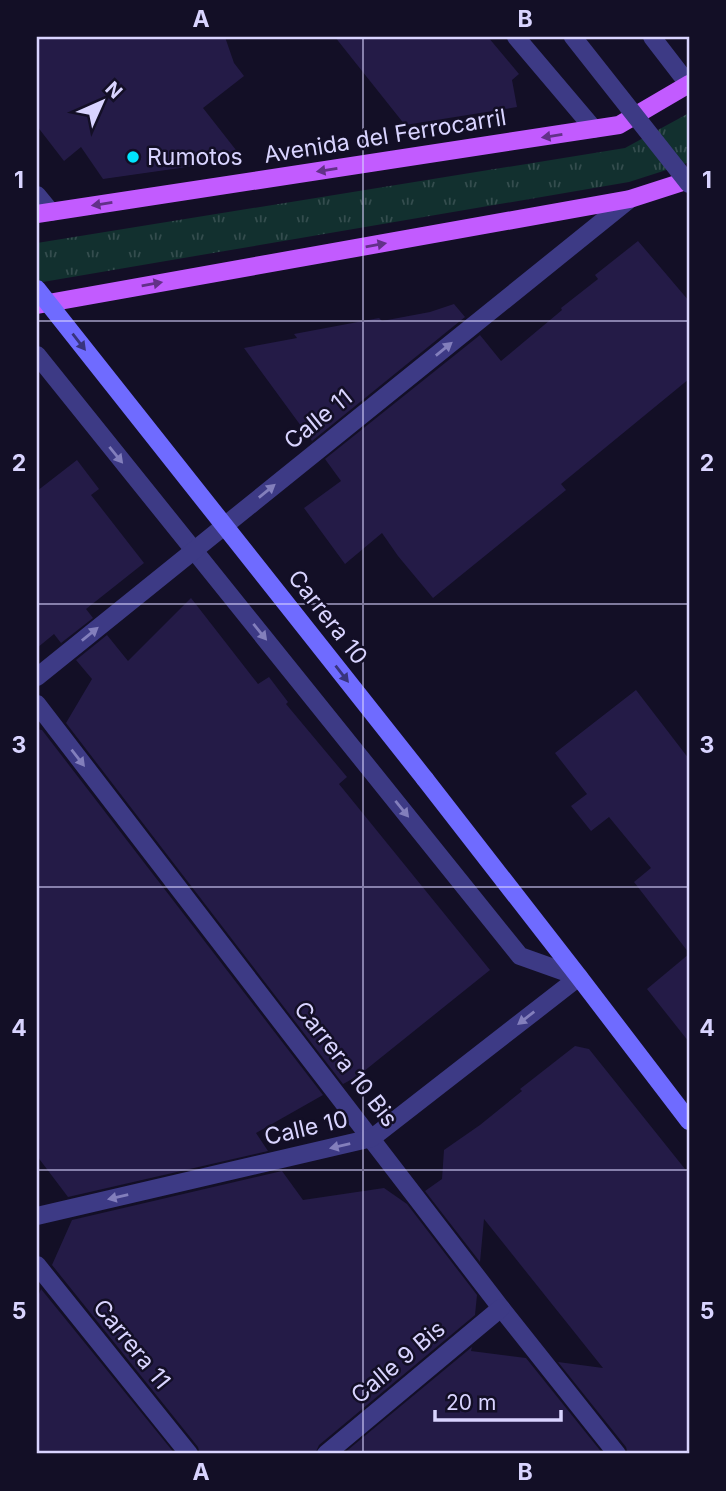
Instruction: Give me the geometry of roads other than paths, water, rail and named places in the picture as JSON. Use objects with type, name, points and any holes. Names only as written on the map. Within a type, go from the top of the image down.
[{"type":"main road","name":"Avenida del Ferrocarril","points":[[44,213],[620,125],[689,85]]},
{"type":"main road","points":[[37,305],[631,199],[689,182]]},
{"type":"main road","name":"Carrera 10","points":[[37,289],[425,779],[689,1121]]},
{"type":"street","points":[[516,37],[594,129]]},
{"type":"street","points":[[573,37],[689,182]]},
{"type":"street","points":[[652,37],[689,85]]},
{"type":"street","points":[[37,195],[44,213]]},
{"type":"street","name":"Calle 11","points":[[37,677],[631,199]]},
{"type":"street","points":[[37,355],[520,956],[579,976]]},
{"type":"street","name":"Carrera 10 Bis","points":[[37,704],[501,1308],[617,1454]]},
{"type":"street","name":"Calle 10","points":[[37,1216],[372,1138],[579,976]]},
{"type":"street","name":"Carrera 11","points":[[37,1265],[189,1454]]},
{"type":"street","name":"Calle 9 Bis","points":[[326,1454],[501,1308]]},
{"type":"place","name":"Rumotos","points":[[133,157]]}]
